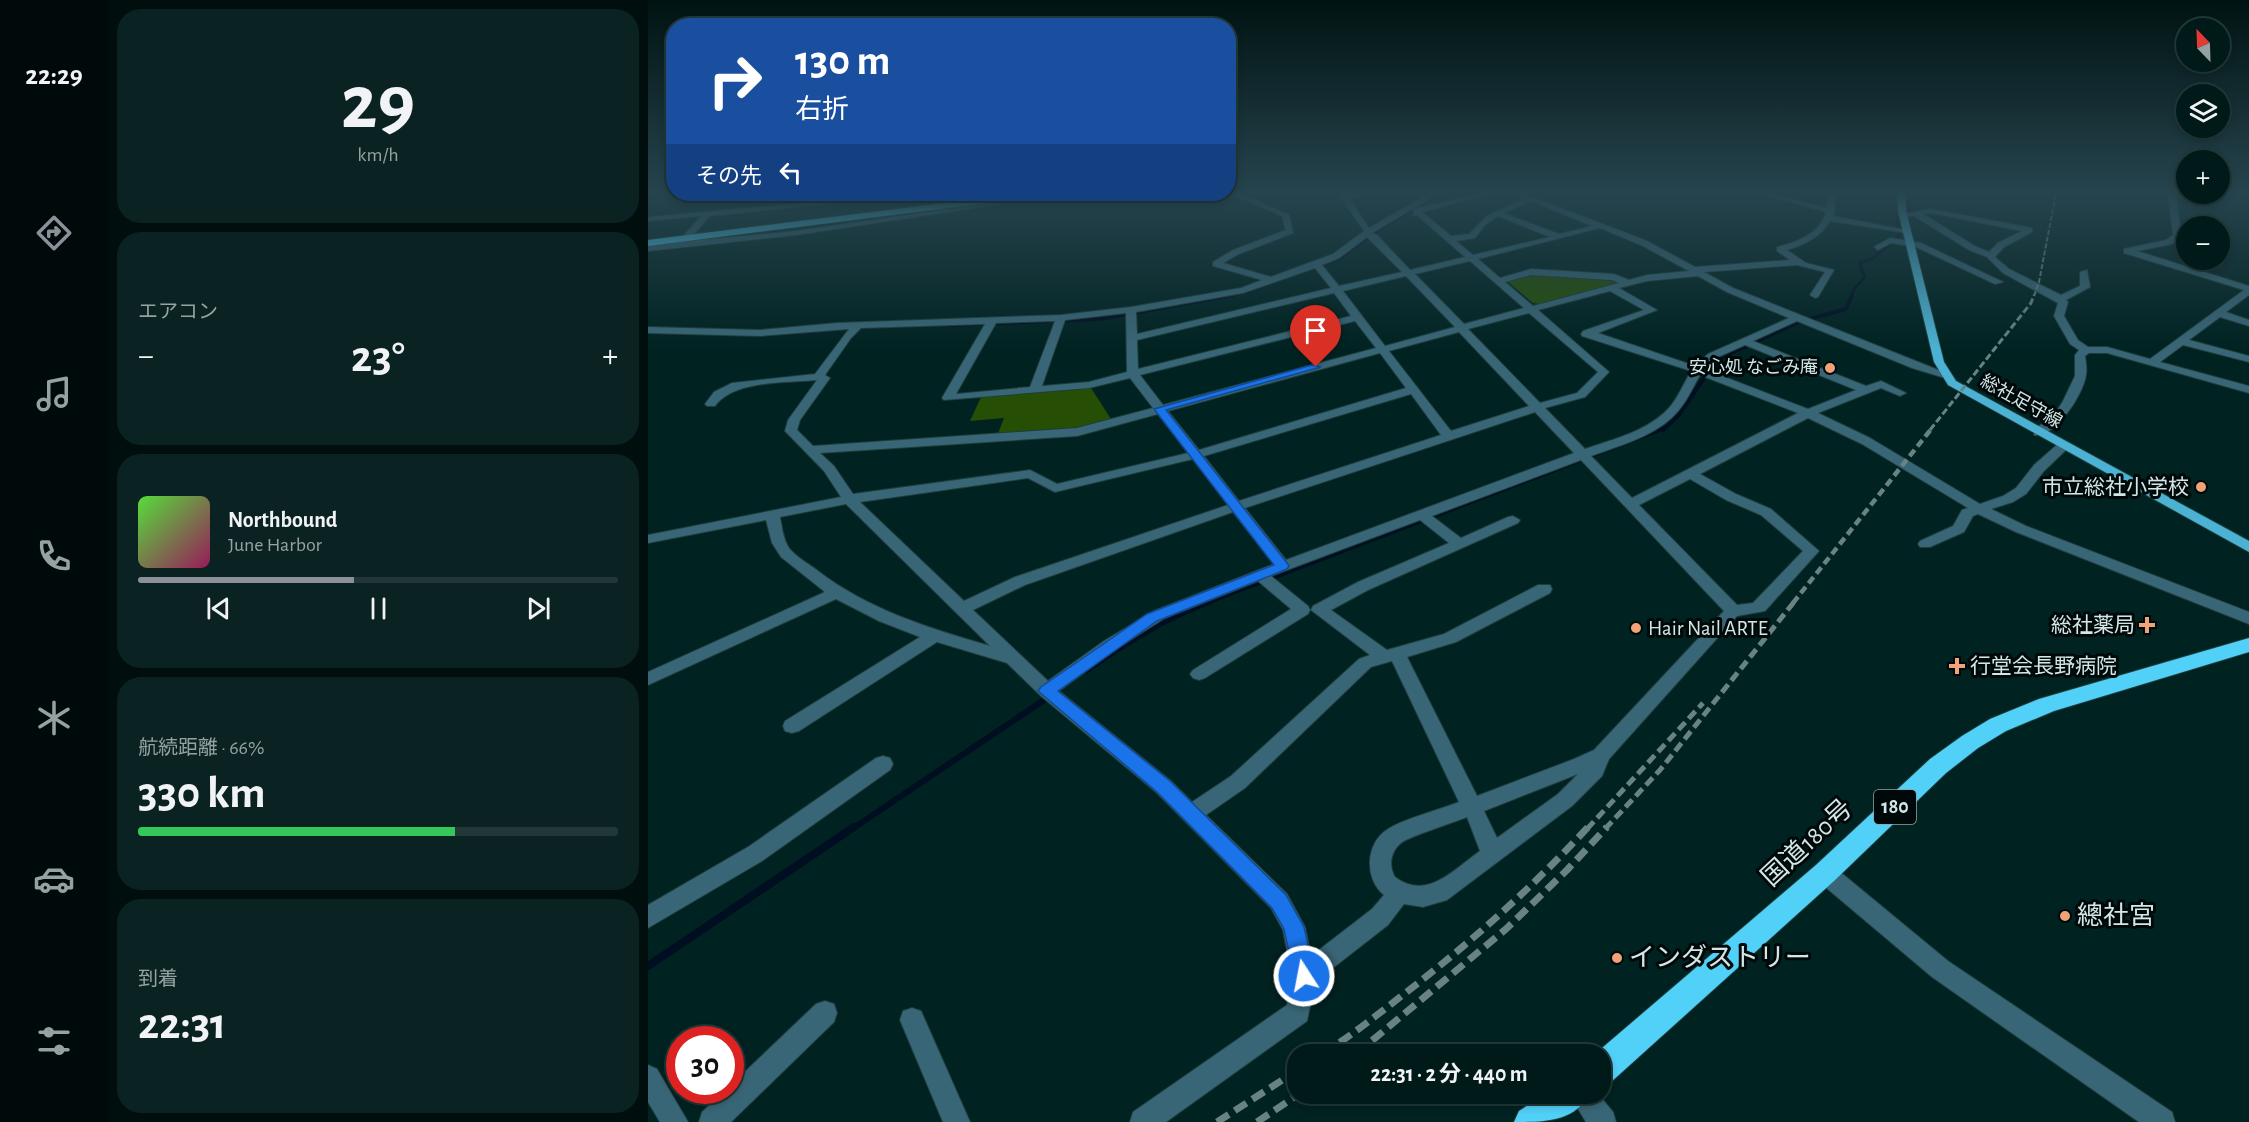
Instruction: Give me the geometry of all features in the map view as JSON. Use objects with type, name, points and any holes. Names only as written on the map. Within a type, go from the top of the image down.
[{"type":"highway","name":"国道180号","points":[[1611,1061],[1825,873],[1938,766],[1998,725],[2047,705],[2249,645]]},
{"type":"highway","points":[[1530,1122],[1558,1104]]},
{"type":"main road","points":[[1911,245],[1939,362],[1945,375]]},
{"type":"main road","name":"総社足守線","points":[[1945,375],[1963,391],[2249,547]]},
{"type":"street","points":[[648,248],[664,245]]},
{"type":"street","points":[[1253,245],[1216,264],[1272,280]]},
{"type":"street","points":[[648,330],[760,333],[857,326],[990,324],[1131,313],[1232,292],[1319,266],[1353,245]]},
{"type":"street","points":[[1380,245],[1733,611]]},
{"type":"street","points":[[962,609],[1020,581],[1234,507],[1537,407],[1581,395],[1604,372],[1458,245]]},
{"type":"street","points":[[1132,338],[1524,245]]},
{"type":"street","points":[[1648,245],[1730,290],[1916,366],[1945,375]]},
{"type":"street","points":[[1794,245],[1780,249],[1797,262]]},
{"type":"street","points":[[1921,245],[1998,282]]},
{"type":"street","points":[[1967,245],[1991,256],[1996,264],[2006,271],[2060,299],[2063,302],[2059,316],[2074,342],[2086,350],[2107,350],[2249,390]]},
{"type":"street","points":[[1991,256],[2001,245]]},
{"type":"street","points":[[2155,245],[2127,252],[2249,290]]},
{"type":"street","points":[[811,450],[1077,432],[1647,278],[1797,262],[1830,270],[1815,296]]},
{"type":"street","points":[[1319,266],[1449,437]]},
{"type":"street","points":[[1499,281],[1531,272],[1614,277],[1628,283]]},
{"type":"street","points":[[2060,299],[2085,287],[2084,272]]},
{"type":"street","points":[[1566,338],[1652,310],[1611,288]]},
{"type":"street","points":[[2153,362],[2249,290]]},
{"type":"street","points":[[1131,313],[1133,374],[1282,566]]},
{"type":"street","points":[[2219,313],[2249,323]]},
{"type":"street","points":[[990,324],[948,398],[1089,385],[1358,317]]},
{"type":"street","points":[[1050,694],[1152,617],[1421,514],[1586,458],[1641,433],[1661,422],[1675,408],[1697,370],[1712,356],[1797,318]]},
{"type":"street","points":[[1035,390],[1061,320]]},
{"type":"street","points":[[818,377],[847,336],[857,326]]},
{"type":"street","points":[[1587,333],[1697,370],[1808,413],[1866,441],[1977,508],[2020,529],[2249,618]]},
{"type":"street","points":[[1744,341],[1866,390]]},
{"type":"street","points":[[2181,341],[2249,360]]},
{"type":"street","points":[[2038,432],[2058,419],[2069,401],[2081,376],[2080,355],[2086,350]]},
{"type":"street","points":[[711,404],[718,394],[736,385],[824,378],[794,420],[791,431],[829,469],[849,499],[1050,694],[1164,787],[1279,901],[1294,927],[1304,976],[1298,1012],[1143,1122]]},
{"type":"street","points":[[1630,504],[1808,413],[1881,384],[1900,393]]},
{"type":"street","points":[[648,539],[849,499],[1030,474],[1055,488],[1195,455],[1413,390]]},
{"type":"street","points":[[1925,544],[1959,529],[1967,513],[2008,499],[2021,491],[2039,468],[2063,446]]},
{"type":"street","points":[[1601,755],[1581,765],[1403,831],[1387,843],[1380,858],[1380,872],[1384,881],[1398,893],[1417,898],[1439,892],[1565,800],[1595,770],[1601,755],[1733,611],[1759,607],[1812,550],[1767,512],[1731,497],[1689,473]]},
{"type":"street","points":[[772,514],[779,543],[786,554],[847,598],[935,635],[1013,658]]},
{"type":"street","points":[[1421,514],[1460,544]]},
{"type":"street","points":[[1491,854],[1486,836],[1472,806],[1390,655],[1319,610],[1363,586],[1514,520]]},
{"type":"street","points":[[1199,674],[1302,610],[1260,575]]},
{"type":"street","points":[[1191,814],[1238,782],[1365,663],[1450,638],[1544,589]]},
{"type":"street","points":[[648,679],[838,592]]},
{"type":"street","points":[[792,726],[935,635]]},
{"type":"street","points":[[648,917],[755,854],[883,764]]},
{"type":"street","points":[[1825,873],[1940,969],[2162,1122]]},
{"type":"street","points":[[1304,976],[1380,917],[1398,893]]},
{"type":"street","points":[[712,1122],[825,1013]]},
{"type":"street","points":[[912,1020],[957,1122]]},
{"type":"street","points":[[648,1078],[671,1120]]},
{"type":"street","points":[[1590,1104],[1603,1122]]},
{"type":"green space","points":[[1535,274],[1611,278],[1620,283],[1539,304],[1533,303],[1507,281]]},
{"type":"green space","points":[[1091,388],[1111,419],[1073,429],[997,436],[1004,418],[970,421],[981,397]]},
{"type":"waterway","points":[[1225,296],[1242,293],[1339,259],[1358,245]]},
{"type":"waterway","points":[[1851,296],[1865,277],[1859,263],[1872,259],[1889,245]]},
{"type":"waterway","points":[[947,325],[1100,319],[1233,295]]},
{"type":"waterway","points":[[1663,430],[1678,416],[1713,365],[1724,356],[1799,322],[1846,309],[1852,295]]},
{"type":"waterway","points":[[1206,603],[1664,428]]},
{"type":"waterway","points":[[1087,670],[1146,632],[1209,602]]},
{"type":"waterway","points":[[852,829],[1050,696]]},
{"type":"waterway","points":[[648,966],[854,827]]},
{"type":"railway","points":[[2034,296],[2046,245]]},
{"type":"railway","points":[[1930,430],[2031,303],[2034,295]]},
{"type":"railway","points":[[1793,603],[1932,428]]},
{"type":"railway","points":[[1605,829],[1660,770],[1794,602]]},
{"type":"railway","points":[[1587,829],[1703,703]]},
{"type":"railway","points":[[1337,1044],[1428,975],[1476,935],[1545,872],[1588,827]]},
{"type":"railway","points":[[1368,1044],[1506,929],[1567,870],[1607,827]]},
{"type":"railway","points":[[1217,1122],[1287,1077]]},
{"type":"railway","points":[[1257,1122],[1287,1102]]},
{"type":"place","name":"安心処 なごみ庵","points":[[1830,368]]},
{"type":"place","name":"市立総社小学校","points":[[2201,487]]},
{"type":"place","name":"総社薬局","points":[[2147,625]]},
{"type":"place","name":"Hair Nail ARTE","points":[[1636,628]]},
{"type":"place","name":"行堂会長野病院","points":[[1957,666]]},
{"type":"place","name":"總社宮","points":[[2065,916]]},
{"type":"place","name":"インダストリー","points":[[1617,958]]},
{"type":"route","points":[[1304,976],[1294,927],[1279,901],[1164,787],[1047,691],[1152,617],[1282,566],[1159,409],[1316,367]]}]
